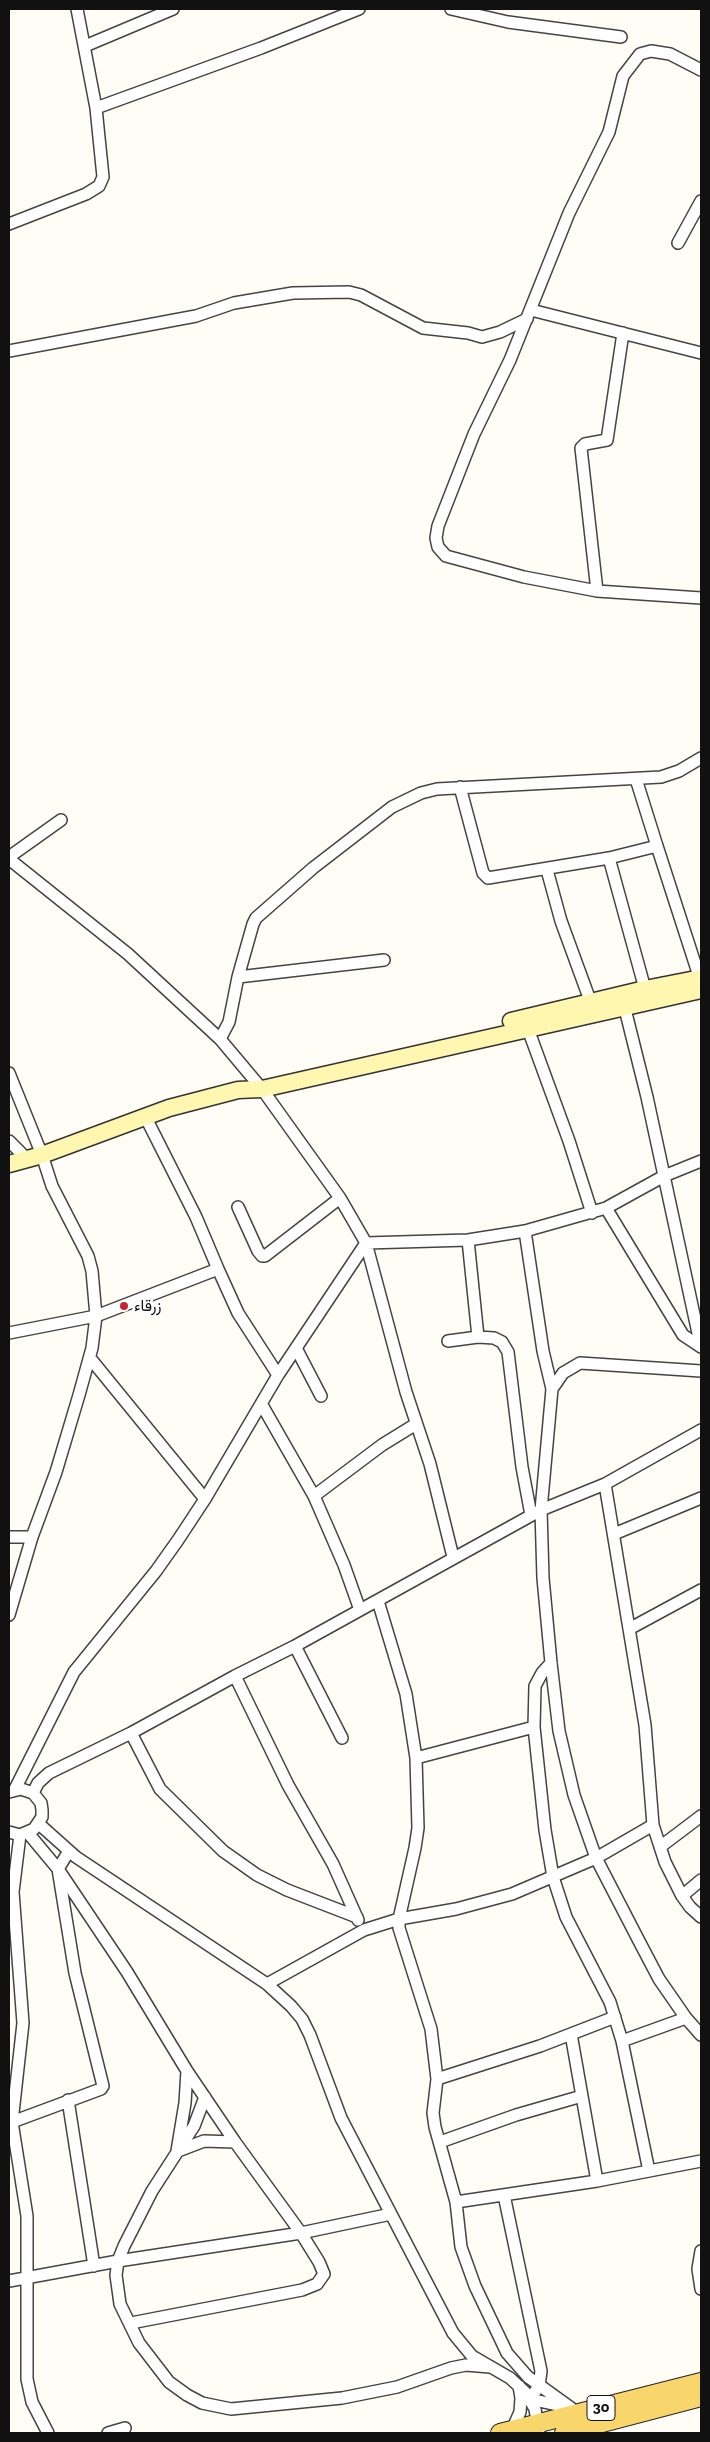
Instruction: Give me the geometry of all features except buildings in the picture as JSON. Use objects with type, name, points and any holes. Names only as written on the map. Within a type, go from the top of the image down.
[{"type":"main road","name":"30","points":[[506,2432],[538,2429],[593,2410],[701,2382]]},
{"type":"main road","name":"30","points":[[564,2433],[701,2397]]},
{"type":"street","points":[[9,224],[86,194],[98,186],[103,177],[96,108],[77,9]]},
{"type":"street","points":[[85,46],[173,9]]},
{"type":"street","points":[[96,108],[261,48],[359,9]]},
{"type":"street","points":[[451,9],[508,22],[621,36]]},
{"type":"street","points":[[701,70],[670,54],[651,51],[640,54],[623,76],[609,132],[569,213],[529,315],[453,484],[438,526],[438,547],[441,552],[450,558],[524,577],[597,591],[701,598]]},
{"type":"street","points":[[678,243],[701,201]]},
{"type":"street","points":[[9,351],[196,316],[234,303],[293,293],[349,292],[360,295],[423,328],[482,336],[500,332],[529,315],[623,333],[701,353]]},
{"type":"street","points":[[597,591],[580,454],[581,448],[585,444],[607,440],[623,333]]},
{"type":"street","points":[[220,1040],[229,1022],[238,977],[252,924],[269,905],[392,808],[422,792],[460,787],[661,777],[680,771],[701,758]]},
{"type":"street","points":[[636,779],[701,982]]},
{"type":"street","points":[[460,787],[485,876],[547,870],[657,846]]},
{"type":"street","points":[[61,820],[9,858],[128,954],[220,1040],[258,1084],[340,1198],[366,1243],[416,1424],[430,1464],[453,1557]]},
{"type":"street","points":[[609,858],[645,989]]},
{"type":"street","points":[[547,870],[561,921],[591,1003]]},
{"type":"street","points":[[238,977],[384,960]]},
{"type":"street","points":[[9,1164],[35,1157],[145,1116],[258,1084],[591,1003],[622,1001],[645,989],[701,982]]},
{"type":"street","points":[[258,1084],[528,1028],[622,1001],[701,982]]},
{"type":"street","points":[[622,1001],[664,1176],[701,1347]]},
{"type":"street","points":[[528,1028],[569,1141],[592,1213]]},
{"type":"street","points":[[9,1073],[35,1157],[88,1256],[92,1271],[96,1316],[90,1358],[56,1472],[32,1538],[9,1614]]},
{"type":"street","points":[[145,1116],[196,1217],[235,1309],[278,1375]]},
{"type":"street","points":[[9,1141],[35,1157]]},
{"type":"street","points":[[366,1243],[468,1240],[525,1230],[606,1208],[664,1176],[701,1161]]},
{"type":"street","points":[[238,1207],[258,1251],[262,1256],[265,1256],[340,1198]]},
{"type":"street","points":[[606,1208],[683,1335],[701,1347]]},
{"type":"street","points":[[525,1230],[543,1351],[552,1389],[536,1512]]},
{"type":"street","points":[[468,1240],[478,1337]]},
{"type":"street","points":[[16,1834],[39,1824],[42,1817],[41,1803],[32,1793],[12,1790],[74,1672],[156,1571],[205,1499],[278,1375],[366,1243]]},
{"type":"street","points":[[11,1330],[96,1316],[218,1269]]},
{"type":"street","points":[[448,1341],[478,1337],[494,1338],[502,1342],[508,1352],[522,1467],[536,1512],[559,1731],[568,1772],[596,1858],[659,1979],[686,2018],[701,2035]]},
{"type":"street","points":[[296,1348],[321,1396]]},
{"type":"street","points":[[90,1358],[205,1499]]},
{"type":"street","points":[[552,1389],[563,1373],[580,1363],[701,1371]]},
{"type":"street","points":[[262,1405],[314,1496],[344,1565],[360,1610]]},
{"type":"street","points":[[314,1496],[382,1445],[416,1424]]},
{"type":"street","points":[[32,1793],[38,1783],[49,1773],[131,1734],[235,1676],[378,1601],[453,1557],[536,1512],[605,1484],[701,1430]]},
{"type":"street","points":[[605,1484],[645,1725],[653,1825],[660,1847],[682,1896],[701,1917]]},
{"type":"street","points":[[614,1534],[701,1498]]},
{"type":"street","points":[[9,1537],[32,1538]]},
{"type":"street","points":[[629,1629],[701,1590]]},
{"type":"street","points":[[378,1601],[406,1694],[416,1758],[418,1828],[399,1920],[401,1938],[431,2030],[437,2079],[433,2113],[434,2127],[440,2142],[456,2202],[461,2246],[474,2286],[508,2353],[522,2372],[571,2408]]},
{"type":"street","points":[[294,1646],[342,1738]]},
{"type":"street","points":[[551,1663],[542,1673],[535,1686],[534,1727],[545,1830],[553,1877],[566,1918],[610,2002],[615,2017],[622,2041],[649,2171]]},
{"type":"street","points":[[235,1676],[288,1784],[333,1864],[364,1930]]},
{"type":"street","points":[[416,1758],[534,1727]]},
{"type":"street","points":[[131,1734],[160,1789],[223,1851],[257,1875],[286,1890],[357,1917]]},
{"type":"street","points":[[660,1847],[701,1816]]},
{"type":"street","points":[[39,1824],[69,1851],[267,1984],[302,2019],[341,2118],[458,2342],[472,2356],[494,2368],[519,2386],[530,2399],[538,2429]]},
{"type":"street","points":[[267,1984],[364,1930],[512,1894],[596,1858],[653,1825]]},
{"type":"street","points":[[16,1834],[58,1869],[127,1972],[187,2071],[235,2142],[301,2233],[322,2268],[323,2278],[317,2284],[283,2294],[131,2323]]},
{"type":"street","points":[[16,1834],[13,1892],[23,2023],[13,2070],[12,2122],[13,2140],[27,2216],[28,2388],[35,2409],[48,2433]]},
{"type":"street","points":[[12,2122],[101,2089],[103,2083],[75,1974],[58,1869],[69,1851]]},
{"type":"street","points":[[682,1896],[701,1880]]},
{"type":"street","points":[[437,2079],[571,2034],[615,2017]]},
{"type":"street","points":[[622,2041],[686,2018]]},
{"type":"street","points":[[571,2034],[596,2181]]},
{"type":"street","points":[[176,2152],[185,2103],[187,2071]]},
{"type":"street","points":[[440,2142],[516,2115],[582,2096]]},
{"type":"street","points":[[205,2097],[194,2126],[152,2191],[118,2261],[116,2275],[120,2304],[148,2357],[170,2382],[187,2395],[202,2403],[231,2409],[292,2404],[385,2390],[451,2368],[466,2365],[494,2368]]},
{"type":"street","points":[[68,2100],[94,2266]]},
{"type":"street","points":[[176,2152],[204,2141],[235,2142]]},
{"type":"street","points":[[456,2202],[596,2181],[701,2162]]},
{"type":"street","points":[[504,2195],[540,2362],[539,2386],[530,2399]]},
{"type":"street","points":[[9,2281],[118,2261],[301,2233],[391,2214]]},
{"type":"street","points":[[701,2251],[698,2269],[701,2289]]},
{"type":"street","points":[[506,2432],[520,2412],[521,2398],[519,2386]]},
{"type":"street","points":[[530,2399],[571,2408],[593,2410]]},
{"type":"street","points":[[108,2433],[125,2428]]},
{"type":"place","name":"زرقاء","points":[[124,1306]]}]
